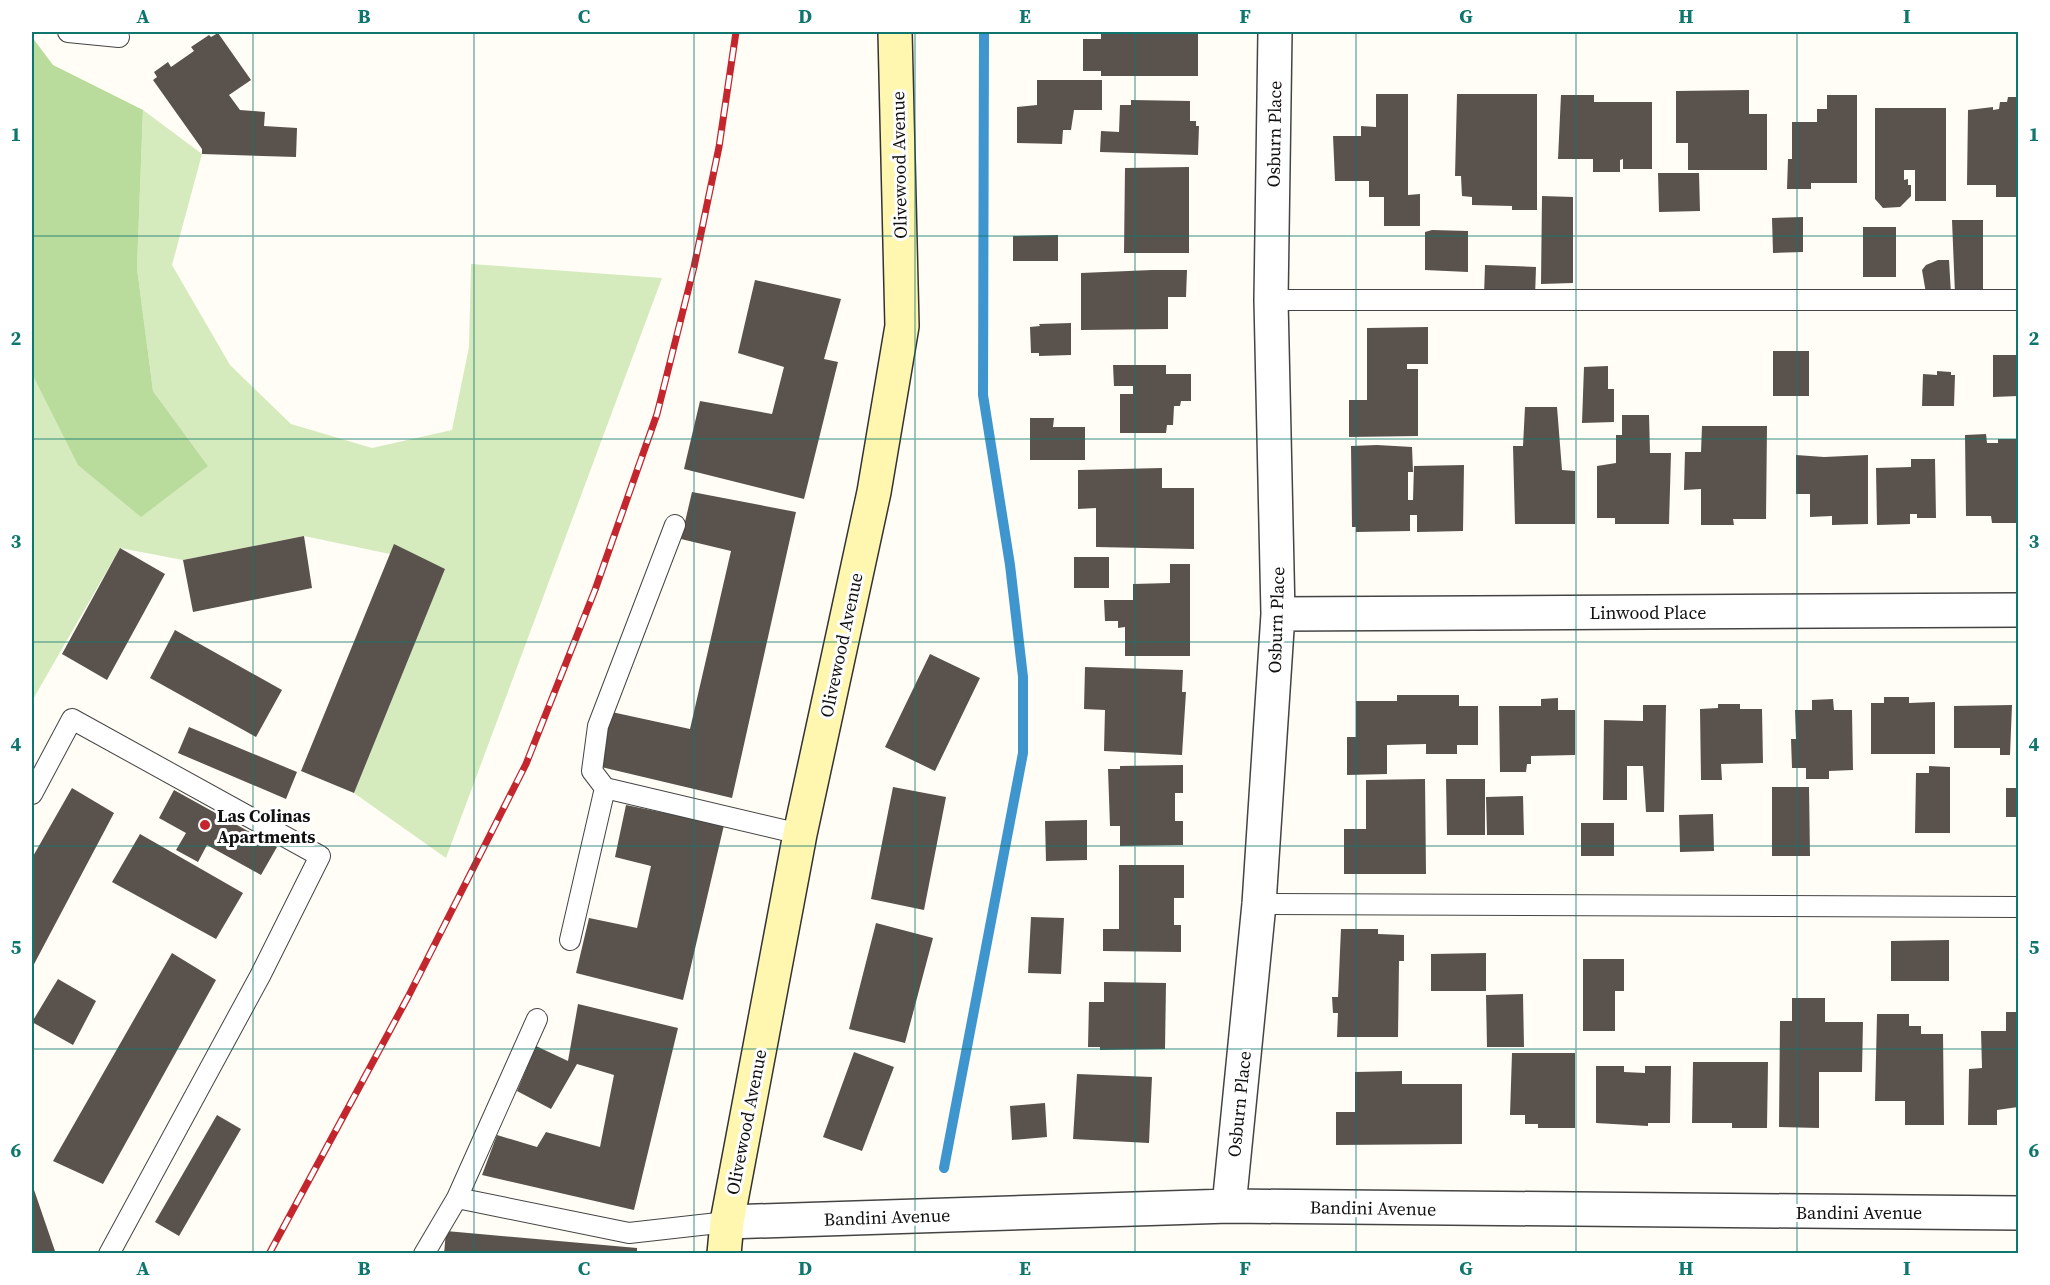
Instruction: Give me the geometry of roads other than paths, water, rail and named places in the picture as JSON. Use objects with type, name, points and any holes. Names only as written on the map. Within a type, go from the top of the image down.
[{"type":"main road","name":"Olivewood Avenue","points":[[724,1254],[727,1222],[800,834],[874,492],[902,326],[895,32]]},
{"type":"street","name":"Osburn Place","points":[[1229,1206],[1259,904],[1278,614],[1271,300],[1275,32]]},
{"type":"street","name":"Linwood Place","points":[[1278,614],[2019,610]]},
{"type":"street","name":"Bandini Avenue","points":[[727,1222],[1229,1206],[2019,1213]]},
{"type":"lane","points":[[68,32],[119,37]]},
{"type":"lane","points":[[1271,300],[2019,300]]},
{"type":"lane","points":[[675,525],[598,726],[592,771],[605,788],[800,834]]},
{"type":"lane","points":[[32,794],[72,719],[320,856],[260,976],[110,1254]]},
{"type":"lane","points":[[570,940],[605,788]]},
{"type":"lane","points":[[1259,904],[2019,907]]},
{"type":"lane","points":[[424,1254],[457,1198],[537,1019]]},
{"type":"lane","points":[[457,1198],[629,1233],[727,1222]]},
{"type":"waterway","points":[[944,1168],[1023,753],[1023,677],[1010,565],[983,395],[984,32]]},
{"type":"railway","points":[[269,1254],[408,997],[526,764],[595,590],[657,414],[694,267],[719,147],[736,32]]},
{"type":"place","name":"Las Colinas Apartments","points":[[205,825]]}]
